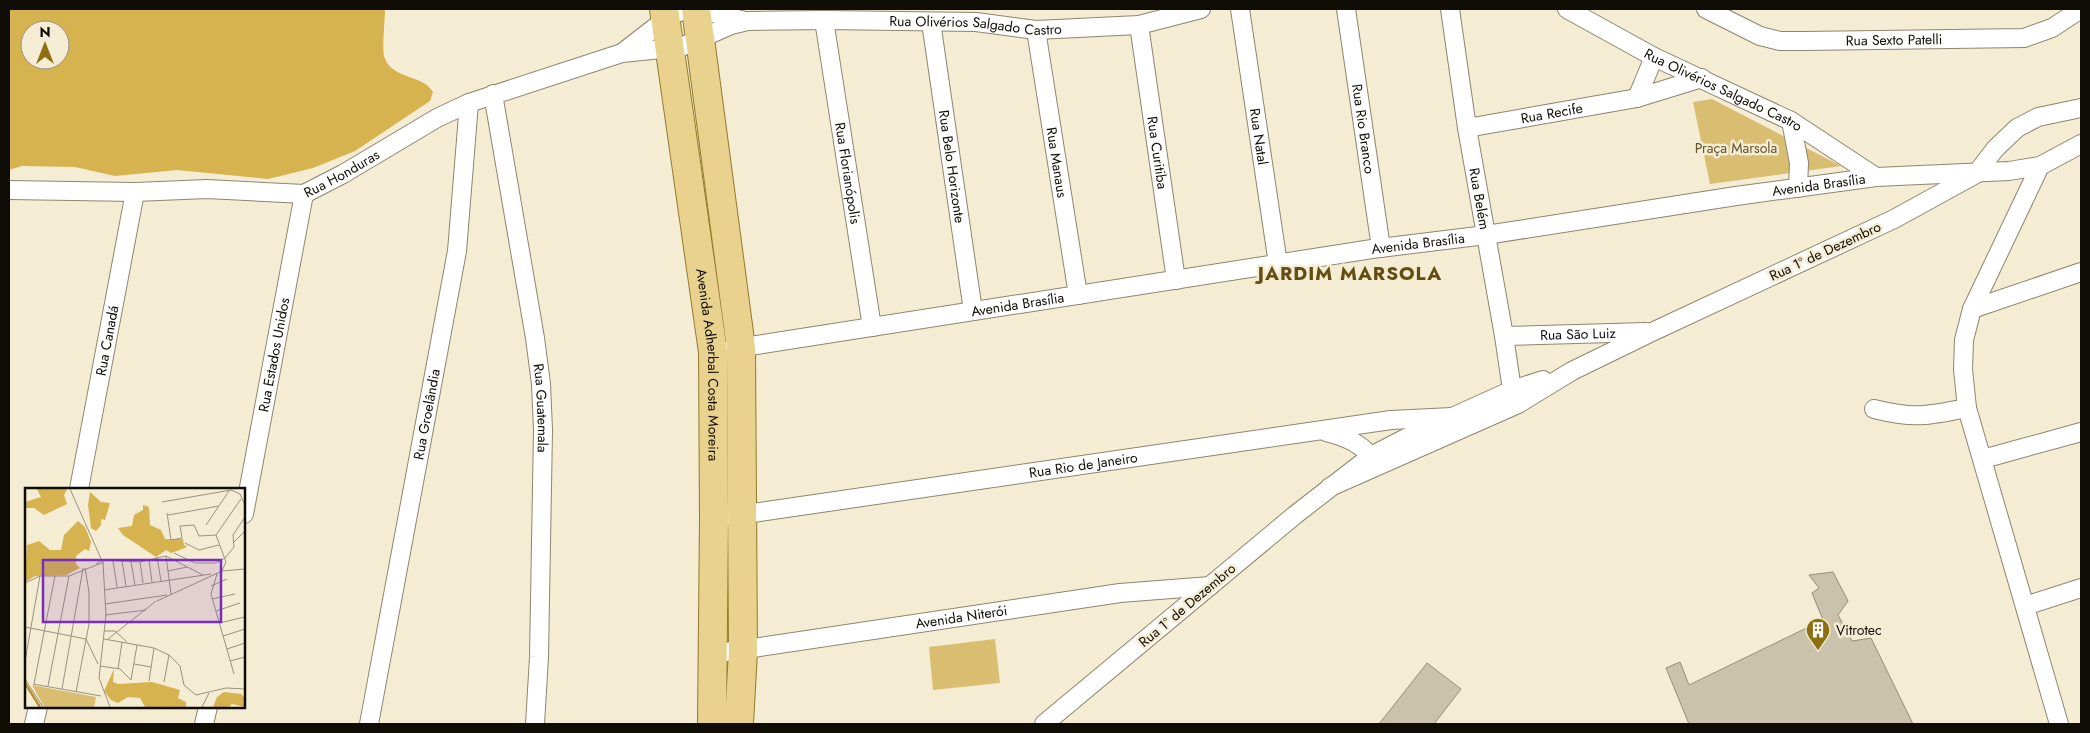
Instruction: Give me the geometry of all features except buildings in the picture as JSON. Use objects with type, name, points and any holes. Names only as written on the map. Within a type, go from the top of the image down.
[{"type":"main road","name":"Avenida Adherbal Costa Moreira","points":[[697,9],[742,348],[742,651],[739,724]]},
{"type":"main road","name":"Avenida Adherbal Costa Moreira","points":[[673,12],[671,49],[713,352],[714,654],[712,724]]},
{"type":"street","points":[[697,9],[748,21]]},
{"type":"street","name":"Rua Olivérios Salgado Castro","points":[[748,21],[976,22],[1036,30],[1139,25],[1201,9]]},
{"type":"street","name":"Rua Natal","points":[[1240,9],[1278,264]]},
{"type":"street","name":"Rua Rio Branco","points":[[1346,9],[1381,248]]},
{"type":"street","name":"Rua Belém","points":[[1450,9],[1467,128],[1512,390]]},
{"type":"street","name":"Rua Olivérios Salgado Castro","points":[[1567,9],[1654,57],[1790,121],[1876,177]]},
{"type":"street","name":"Rua Sexto Patelli","points":[[1706,9],[1760,36],[1780,41],[2024,38],[2052,28],[2081,9]]},
{"type":"street","points":[[622,53],[673,12]]},
{"type":"street","name":"Rua Florianópolis","points":[[824,20],[872,327]]},
{"type":"street","points":[[622,53],[671,49],[702,39],[731,25],[748,21]]},
{"type":"street","name":"Rua Belo Horizonte","points":[[931,22],[973,312]]},
{"type":"street","name":"Rua Curitiba","points":[[1139,25],[1176,280]]},
{"type":"street","name":"Rua Manaus","points":[[1036,30],[1078,296]]},
{"type":"street","name":"Rua Honduras","points":[[9,190],[135,192],[207,189],[304,194],[344,174],[437,118],[469,103],[622,53]]},
{"type":"street","points":[[1637,98],[1654,57]]},
{"type":"street","name":"Rua Recife","points":[[1467,128],[1637,98],[1702,78]]},
{"type":"street","name":"Rua Guatemala","points":[[493,94],[536,338],[541,384],[543,440],[539,657],[535,724]]},
{"type":"street","name":"Rua Groelândia","points":[[369,724],[457,251],[469,103]]},
{"type":"street","points":[[1976,174],[1995,149],[2017,128],[2038,117],[2081,108]]},
{"type":"street","points":[[1790,121],[1799,163],[1798,188]]},
{"type":"street","name":"Rua 1º de Dezembro","points":[[1370,457],[1473,423],[1518,404],[1572,371],[1894,219],[1976,174],[2040,166],[2081,144]]},
{"type":"street","points":[[2040,166],[1972,309],[1964,340],[1963,369],[1967,408],[2059,724]]},
{"type":"street","name":"Avenida Brasília","points":[[713,352],[1381,248],[1486,235],[1876,177],[1976,174]]},
{"type":"street","name":"Rua Canadá","points":[[79,488],[135,192]]},
{"type":"street","name":"Rua Estados Unidos","points":[[245,509],[304,194]]},
{"type":"street","points":[[1972,309],[2081,272]]},
{"type":"street","name":"Rua São Luiz","points":[[1504,336],[1652,332]]},
{"type":"street","name":"Rua 1º de Dezembro","points":[[1044,724],[1330,487],[1370,457],[1512,390],[1572,371]]},
{"type":"street","points":[[1473,423],[1512,390]]},
{"type":"street","points":[[1874,409],[1918,417],[1967,408]]},
{"type":"street","name":"Rua Rio de Janeiro","points":[[714,518],[1375,422],[1452,417]]},
{"type":"street","points":[[1370,457],[1368,430],[1375,422]]},
{"type":"street","points":[[1321,431],[1353,440],[1370,457]]},
{"type":"street","points":[[1982,459],[2081,432]]},
{"type":"street","name":"Avenida Niterói","points":[[714,654],[1120,593],[1210,586]]},
{"type":"street","points":[[2025,606],[2081,588]]},
{"type":"street","points":[[34,724],[38,708]]},
{"type":"street","points":[[204,724],[208,708]]},
{"type":"green space","name":"Praça Marsola","points":[[1712,99],[1841,166],[1710,184],[1693,102]]},
{"type":"green space","points":[[995,639],[1000,683],[933,690],[929,647]]},
{"type":"shaded area","points":[[9,9],[385,9],[383,52],[388,64],[400,73],[422,82],[433,92],[430,101],[355,151],[313,168],[268,179],[177,170],[115,176],[75,167],[22,166],[9,170]]},
{"type":"place","name":"Vitrotec","points":[[1818,651]]},
{"type":"district","name":"JARDIM MARSOLA","points":[[1350,273]]}]
